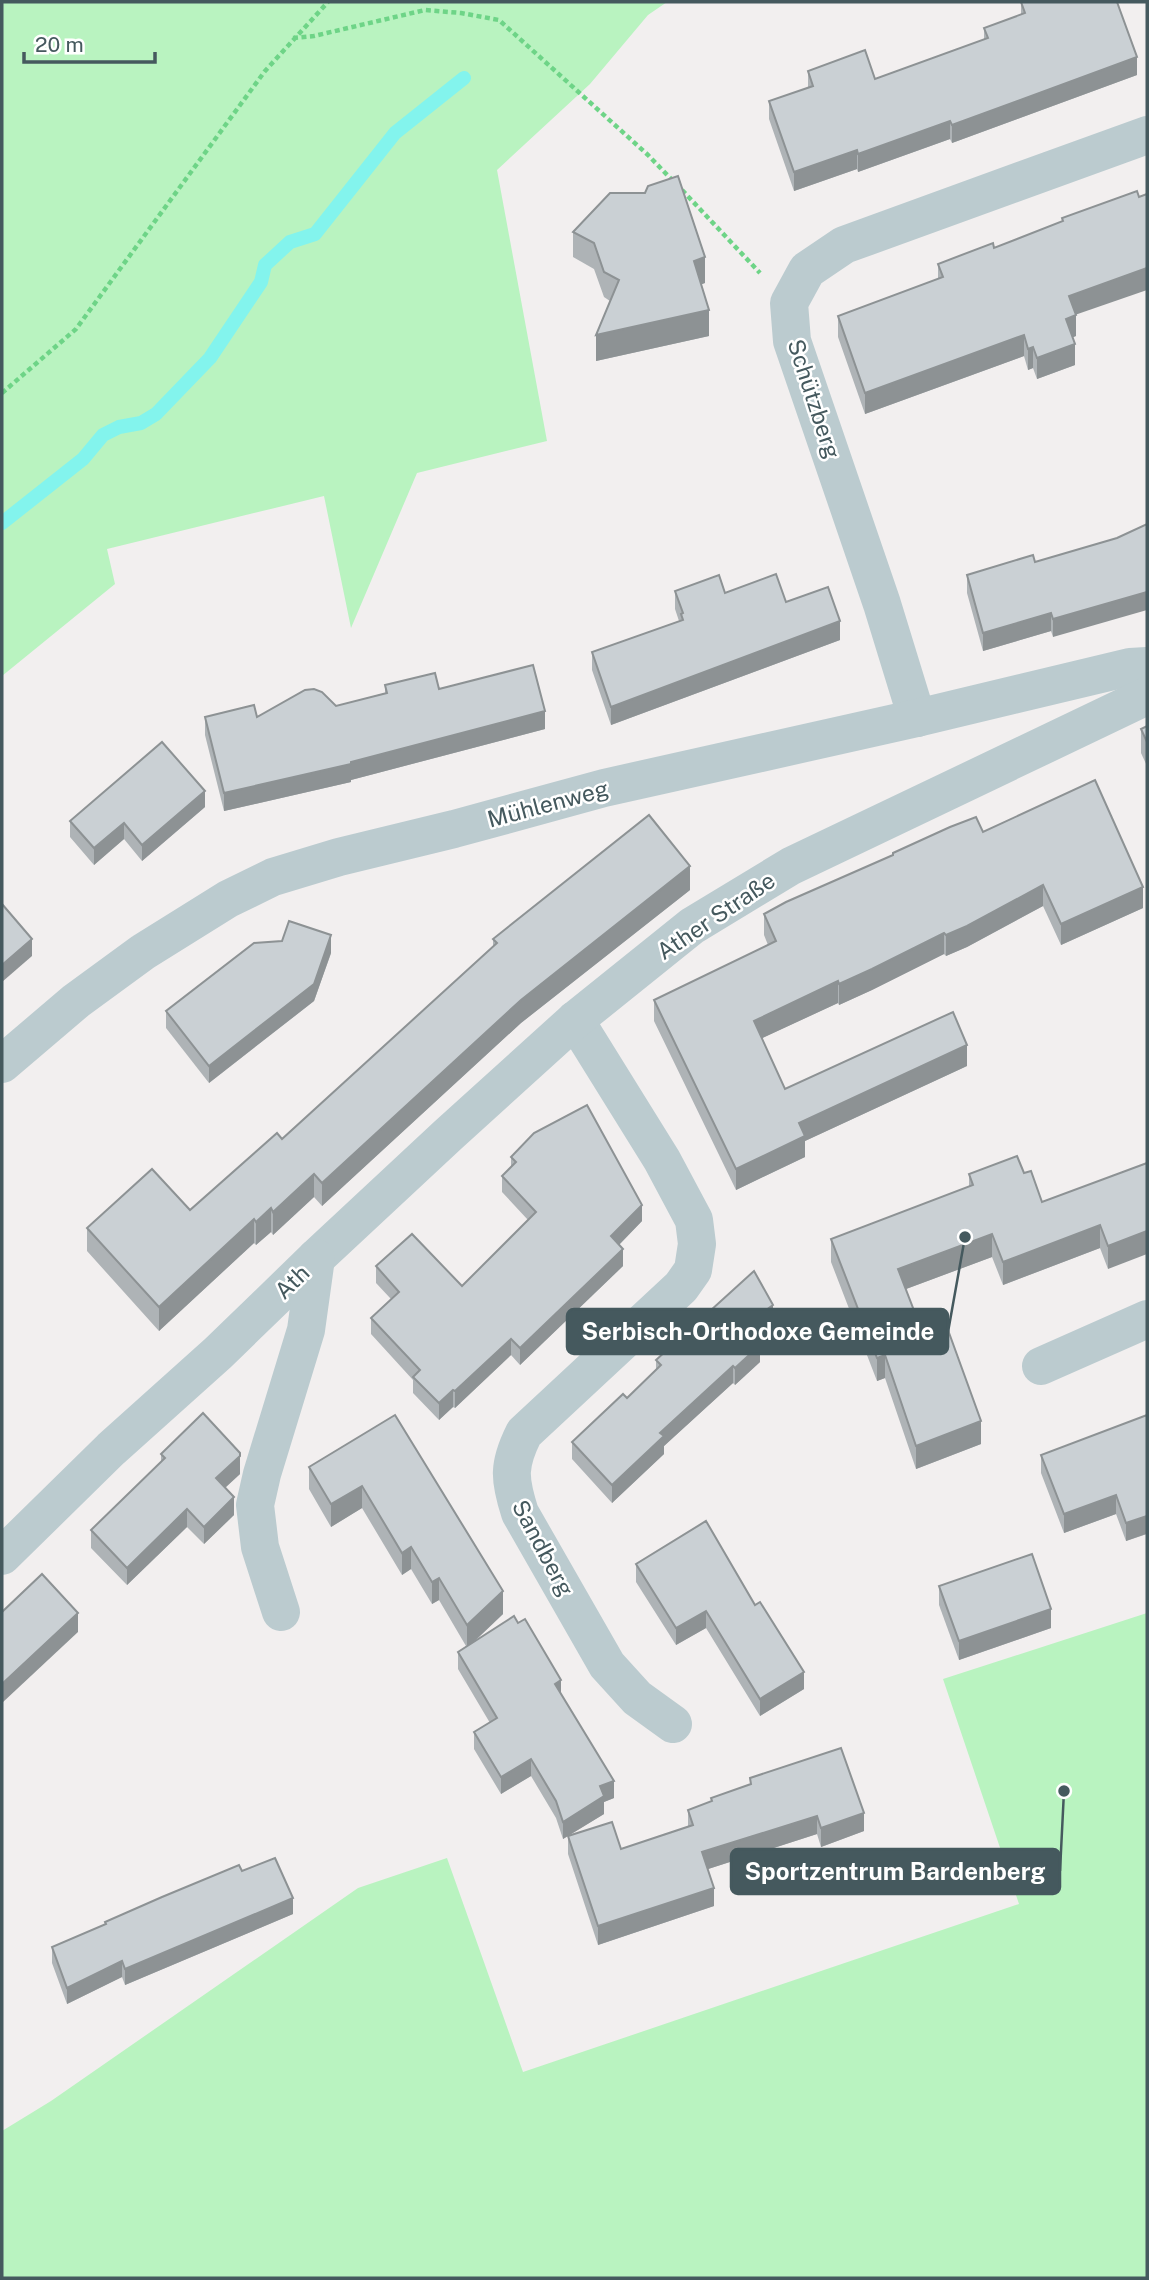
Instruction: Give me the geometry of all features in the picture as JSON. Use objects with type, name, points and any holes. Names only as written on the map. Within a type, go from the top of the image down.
[{"type":"street","points":[[789,303],[807,270],[844,245],[1147,135]]},
{"type":"street","name":"Schützberg","points":[[789,303],[792,341],[882,604],[917,718]]},
{"type":"street","name":"Mühlenweg","points":[[2,1064],[76,1001],[143,952],[228,899],[274,877],[339,857],[604,788],[917,718],[1081,678],[1147,666]]},
{"type":"street","name":"Ather Straße","points":[[316,1258],[575,1020],[692,926],[791,866],[1147,696]]},
{"type":"street","name":"Sandberg","points":[[575,1020],[662,1160],[694,1220],[697,1244],[693,1270],[681,1287],[524,1433],[514,1454],[511,1485],[520,1513],[607,1665],[637,1698],[673,1724]]},
{"type":"street","name":"Ath","points":[[2,1556],[111,1449],[218,1353],[316,1258]]},
{"type":"street","name":"Ath","points":[[281,1612],[260,1547],[255,1506],[262,1474],[306,1330],[316,1258]]},
{"type":"street","points":[[1041,1366],[1147,1319]]},
{"type":"path","points":[[2,393],[76,329],[265,71],[328,2]]},
{"type":"path","points":[[293,38],[314,36],[425,10],[499,20],[648,155],[789,303]]},
{"type":"green space","points":[[2,2],[667,2],[648,15],[590,84],[497,170],[547,441],[417,473],[351,628],[324,496],[107,549],[115,584],[2,676]]},
{"type":"green space","points":[[1147,1613],[1147,2278],[2,2278],[2,2131],[51,2101],[358,1888],[447,1858],[523,2072],[1019,1904],[943,1679]]},
{"type":"building","points":[[1021,2],[1117,2],[1137,57],[952,125],[950,121],[858,154],[857,150],[794,172],[769,101],[813,86],[808,71],[865,50],[875,79],[988,38],[984,28],[1025,13]]},
{"type":"building","points":[[678,176],[705,257],[694,261],[709,310],[596,335],[619,280],[604,272],[594,243],[573,232],[610,193],[645,193],[648,186]]},
{"type":"building","points":[[1137,191],[1139,197],[1147,194],[1147,268],[1069,296],[1076,315],[1066,319],[1075,344],[1037,358],[1033,347],[1028,349],[1024,335],[865,393],[838,316],[943,277],[938,264],[993,243],[994,248],[1063,221],[1062,218]]},
{"type":"building","points":[[1147,524],[1147,592],[1053,619],[1051,613],[983,633],[967,575],[1033,555],[1035,562],[1117,538]]},
{"type":"building","points":[[776,574],[786,602],[828,587],[840,621],[611,707],[592,652],[683,620],[675,591],[719,575],[725,593]]},
{"type":"building","points":[[533,665],[545,711],[351,764],[224,793],[205,717],[254,705],[257,717],[305,690],[322,692],[336,706],[387,693],[385,685],[435,673],[439,689]]},
{"type":"building","points":[[1147,726],[1147,742],[1141,729]]},
{"type":"building","points":[[162,742],[205,791],[142,845],[124,823],[94,848],[70,821]]},
{"type":"building","points":[[1095,780],[1143,887],[1061,924],[1043,885],[967,926],[946,935],[944,933],[872,969],[839,984],[838,981],[754,1021],[785,1089],[953,1012],[967,1045],[799,1123],[805,1136],[736,1169],[654,1000],[776,941],[764,914],[786,902],[950,827],[976,817],[983,832]]},
{"type":"building","points":[[649,815],[690,866],[521,1000],[322,1183],[314,1174],[273,1212],[271,1208],[256,1222],[254,1219],[159,1307],[87,1228],[152,1169],[190,1210],[277,1133],[282,1139],[497,943],[493,939]]},
{"type":"building","points":[[2,904],[32,939],[2,965]]},
{"type":"building","points":[[289,921],[331,935],[314,984],[209,1066],[166,1011],[254,943],[282,941]]},
{"type":"building","points":[[587,1105],[642,1205],[611,1236],[623,1249],[520,1348],[511,1339],[439,1403],[413,1377],[420,1370],[371,1318],[399,1292],[376,1266],[412,1234],[462,1286],[536,1212],[502,1176],[516,1162],[511,1157],[534,1133]]},
{"type":"building","points":[[1017,1156],[1024,1173],[1031,1171],[1042,1202],[1147,1163],[1147,1231],[1108,1246],[1100,1225],[1003,1262],[992,1234],[898,1269],[925,1339],[948,1330],[981,1421],[916,1446],[885,1355],[877,1358],[831,1239],[973,1185],[969,1174]]},
{"type":"building","points":[[754,1271],[773,1305],[743,1327],[760,1345],[660,1433],[664,1436],[612,1485],[572,1442],[623,1394],[627,1398],[661,1365],[656,1360]]},
{"type":"building","points":[[203,1413],[240,1453],[216,1478],[234,1497],[204,1527],[187,1509],[127,1568],[91,1530],[165,1458],[161,1454]]},
{"type":"building","points":[[395,1415],[503,1591],[467,1625],[439,1578],[432,1582],[411,1547],[402,1553],[362,1486],[331,1504],[309,1467]]},
{"type":"building","points":[[1147,1415],[1147,1516],[1126,1523],[1116,1495],[1064,1514],[1041,1455]]},
{"type":"building","points":[[706,1521],[755,1605],[760,1602],[804,1672],[760,1699],[706,1611],[676,1628],[636,1564]]},
{"type":"building","points":[[1032,1554],[1051,1609],[959,1641],[939,1586]]},
{"type":"building","points":[[42,1574],[78,1613],[2,1684],[2,1612]]},
{"type":"building","points":[[514,1616],[518,1623],[525,1619],[561,1680],[555,1684],[614,1781],[600,1786],[604,1796],[563,1822],[556,1801],[531,1759],[501,1777],[474,1732],[497,1718],[458,1652]]},
{"type":"building","points":[[841,1748],[864,1813],[821,1828],[817,1816],[702,1852],[714,1888],[598,1926],[568,1836],[612,1822],[621,1849],[693,1825],[688,1810],[712,1801],[711,1798],[751,1784],[750,1778]]},
{"type":"building","points":[[275,1858],[293,1898],[125,1969],[122,1961],[67,1988],[52,1947],[239,1865],[242,1871]]},
{"type":"waterway","points":[[2,523],[83,459],[103,435],[119,427],[141,423],[156,414],[210,358],[261,282],[265,265],[290,242],[315,234],[395,133],[464,78]]},
{"type":"place","name":"Serbisch-Orthodoxe Gemeinde","points":[[965,1237]]},
{"type":"place","name":"Sportzentrum Bardenberg","points":[[1064,1791]]}]
